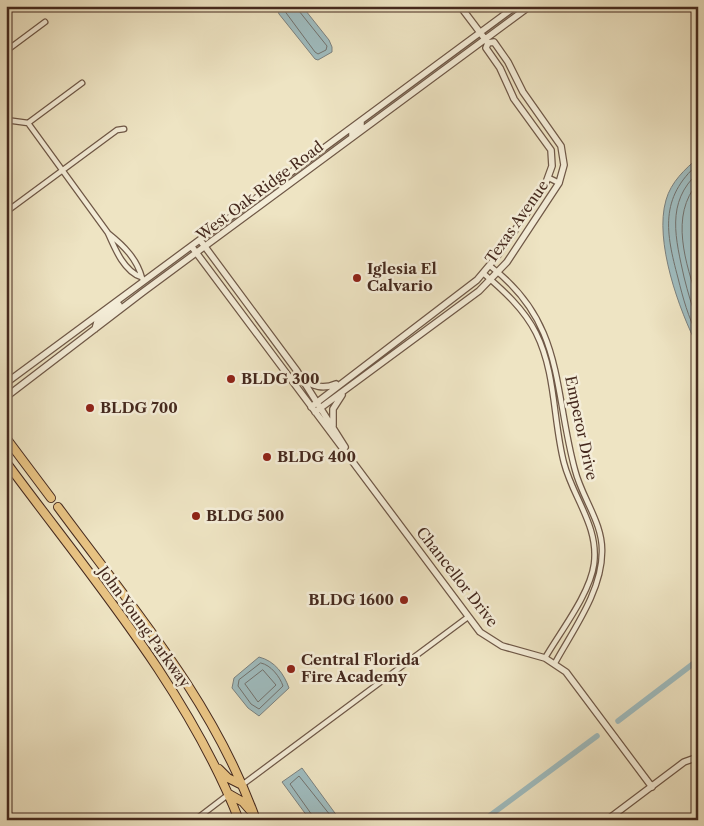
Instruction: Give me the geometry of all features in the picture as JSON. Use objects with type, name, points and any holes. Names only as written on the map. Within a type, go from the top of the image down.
[{"type":"highway","points":[[6,438],[51,498]]},
{"type":"highway","name":"John Young Parkway","points":[[6,462],[172,688],[216,766],[239,820]]},
{"type":"highway","name":"John Young Parkway","points":[[58,507],[186,682],[220,739],[256,818]]},
{"type":"highway","points":[[216,766],[228,778],[242,785]]},
{"type":"highway","points":[[229,794],[243,802],[256,818]]},
{"type":"street","name":"Texas Avenue","points":[[313,410],[317,402],[344,380],[463,292],[484,273],[530,209],[549,178],[553,158],[546,141],[518,104],[507,86],[500,68],[486,48],[486,41],[460,6]]},
{"type":"street","name":"West Oak Ridge Road","points":[[6,383],[143,279],[192,247],[516,6]]},
{"type":"street","name":"West Oak Ridge Road","points":[[6,397],[352,138],[486,41],[530,6]]},
{"type":"street","points":[[6,51],[45,22]]},
{"type":"street","name":"Texas Avenue","points":[[313,410],[320,408],[346,390],[469,300],[491,280],[540,215],[559,183],[563,154],[554,135],[527,98],[508,62],[494,42],[486,41]]},
{"type":"street","points":[[500,68],[508,62]]},
{"type":"street","points":[[6,120],[28,123],[82,83]]},
{"type":"street","points":[[518,104],[527,98]]},
{"type":"street","points":[[352,138],[352,133],[361,126],[361,121]]},
{"type":"street","points":[[28,123],[108,233],[116,251],[133,274],[143,279]]},
{"type":"street","points":[[6,212],[117,130],[124,129]]},
{"type":"street","points":[[546,141],[554,135]]},
{"type":"street","points":[[549,178],[559,183]]},
{"type":"street","points":[[530,209],[540,215]]},
{"type":"street","points":[[95,330],[101,318],[134,294],[143,279],[140,269],[123,246],[108,233]]},
{"type":"street","name":"Chancellor Drive","points":[[200,240],[297,371],[358,468]]},
{"type":"street","name":"Chancellor Drive","points":[[192,247],[480,632],[502,646],[545,658],[555,663],[576,684],[652,787]]},
{"type":"street","name":"Emperor Drive","points":[[490,266],[529,305],[546,336],[554,358],[575,471],[602,539],[601,567],[596,582],[555,663]]},
{"type":"street","name":"Emperor Drive","points":[[484,273],[524,315],[542,346],[564,463],[594,535],[594,565],[589,581],[545,658]]},
{"type":"street","points":[[463,292],[469,300]]},
{"type":"street","points":[[297,371],[307,382],[323,387],[344,380]]},
{"type":"street","points":[[334,430],[333,409],[346,390]]},
{"type":"street","points":[[242,785],[468,617]]},
{"type":"street","points":[[607,820],[684,762],[698,757]]},
{"type":"street","points":[[195,820],[229,794]]},
{"type":"green space","points":[[698,462],[698,553],[694,548],[693,495]]},
{"type":"water","points":[[276,6],[302,6],[329,40],[332,52],[318,60],[315,59],[279,14]]},
{"type":"water","points":[[698,158],[698,347],[683,314],[670,275],[663,235],[663,217],[671,187],[683,171]]},
{"type":"water","points":[[259,657],[270,662],[278,669],[289,688],[259,716],[248,708],[232,688],[234,678]]},
{"type":"water","points":[[302,768],[340,820],[310,820],[282,782]]},
{"type":"waterway","points":[[618,721],[698,660]]},
{"type":"waterway","points":[[484,820],[597,736]]},
{"type":"place","name":"Iglesia El Calvario","points":[[357,278]]},
{"type":"place","name":"BLDG 300","points":[[231,379]]},
{"type":"place","name":"BLDG 700","points":[[90,408]]},
{"type":"place","name":"BLDG 400","points":[[267,457]]},
{"type":"place","name":"BLDG 500","points":[[196,516]]},
{"type":"place","name":"BLDG 1600","points":[[404,600]]},
{"type":"place","name":"Central Florida Fire Academy","points":[[291,669]]}]
